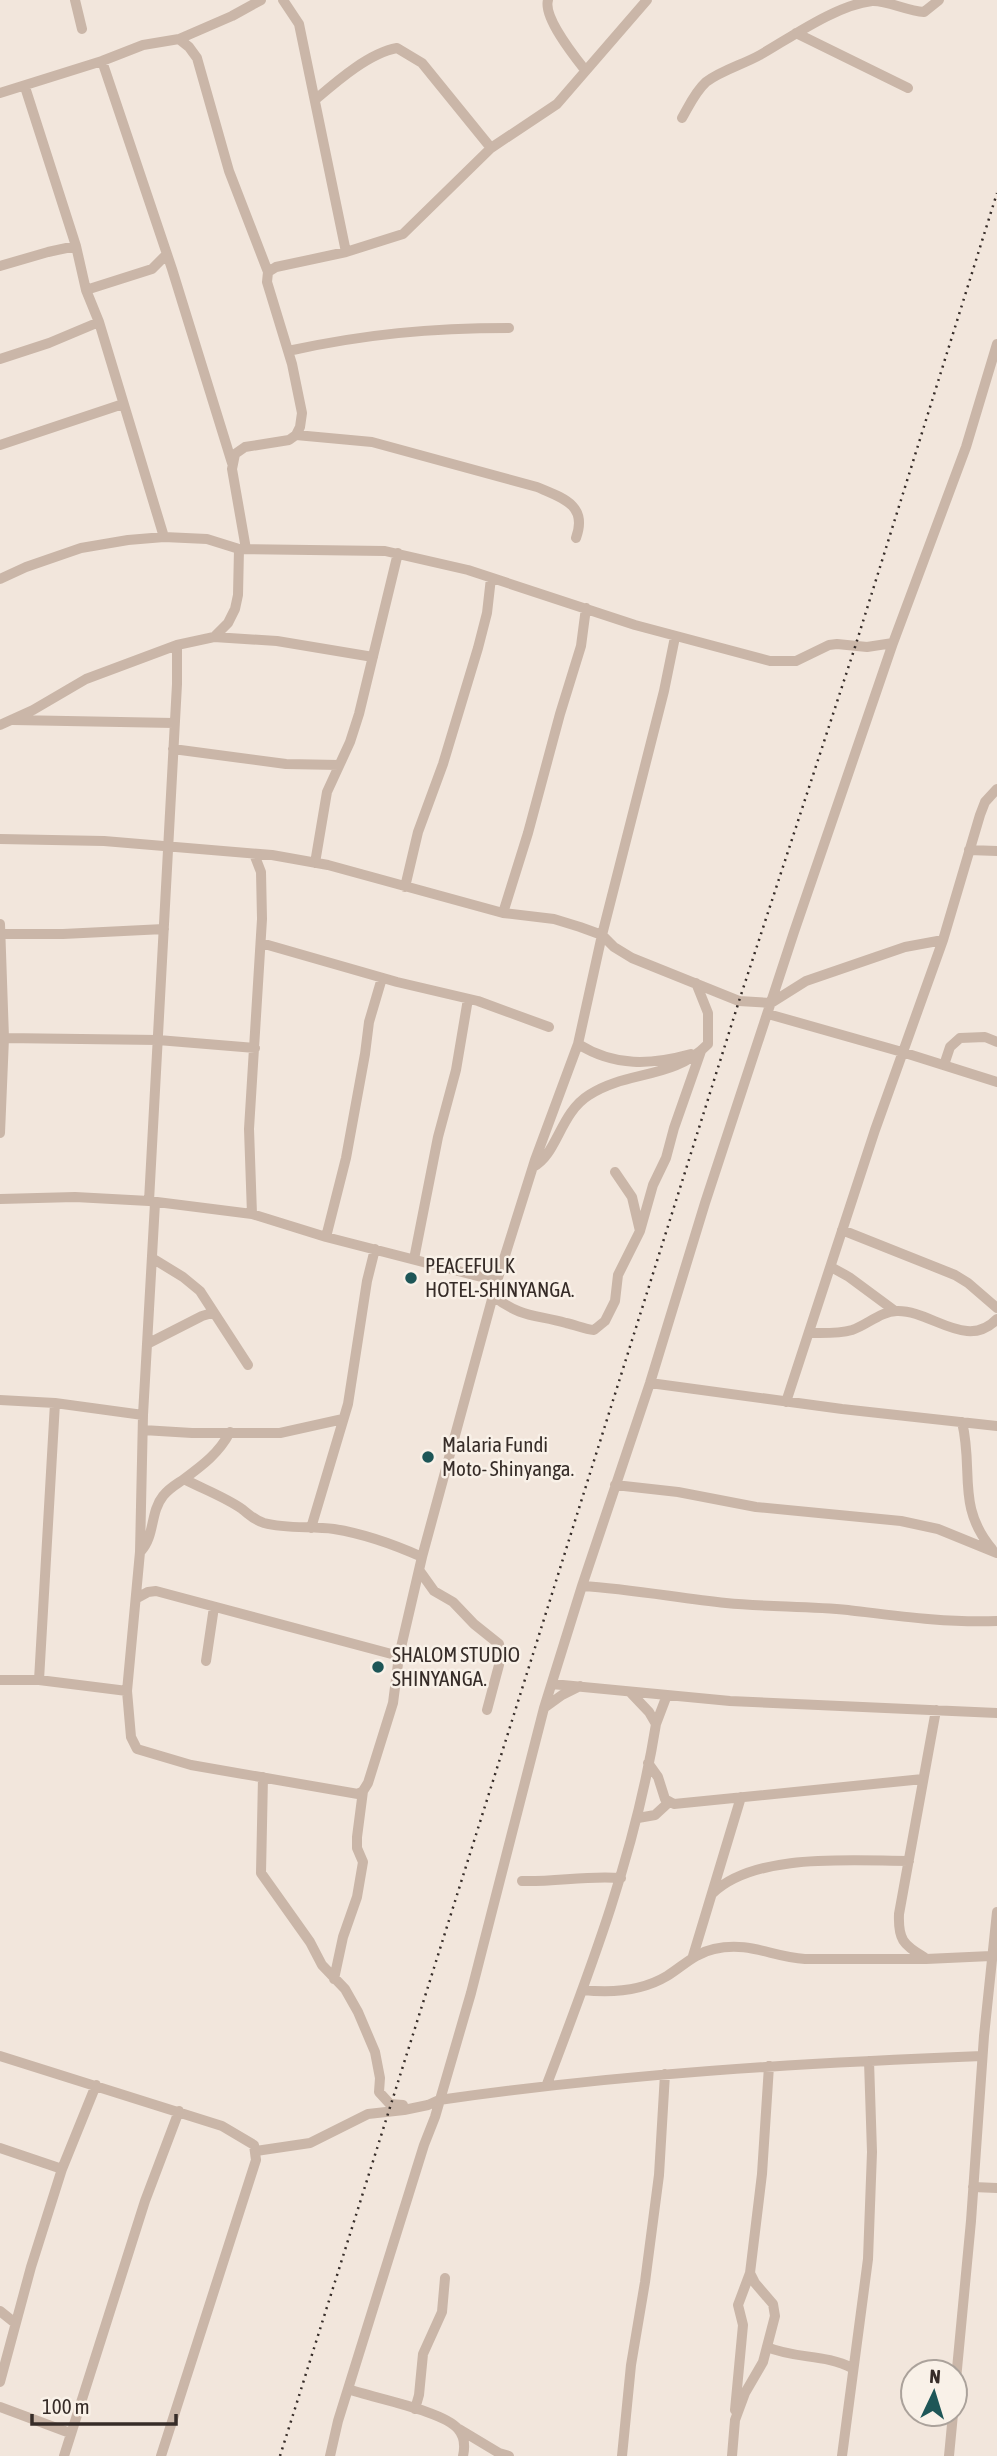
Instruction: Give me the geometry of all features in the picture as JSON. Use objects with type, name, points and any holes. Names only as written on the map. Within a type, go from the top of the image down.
[{"type":"street","points":[[75,0],[82,29]]},
{"type":"street","points":[[0,93],[102,61],[143,45],[179,39],[261,0]]},
{"type":"street","points":[[283,0],[299,24],[346,253]]},
{"type":"street","points":[[548,0],[548,11],[585,70]]},
{"type":"street","points":[[268,272],[276,267],[346,253],[403,234],[491,148],[557,104],[647,0]]},
{"type":"street","points":[[682,118],[695,96],[709,80],[758,57],[796,33],[858,4],[874,0],[924,12],[939,0]]},
{"type":"street","points":[[796,33],[908,88]]},
{"type":"street","points":[[179,39],[197,58],[229,171],[268,272],[267,282],[288,351],[302,413],[296,435],[289,440],[245,447],[235,454],[232,463]]},
{"type":"street","points":[[316,99],[337,81],[372,58],[397,48],[422,62],[491,148]]},
{"type":"street","points":[[102,61],[167,254],[232,463],[243,549],[235,609],[228,623],[214,636]]},
{"type":"street","points":[[25,86],[164,537]]},
{"type":"street","points":[[0,266],[76,246]]},
{"type":"street","points":[[86,290],[152,269],[167,254]]},
{"type":"street","points":[[0,359],[99,322]]},
{"type":"street","points":[[288,351],[375,334],[417,330],[509,328]]},
{"type":"street","points":[[330,2456],[348,2389],[435,2117],[471,1993],[544,1708],[582,1586],[650,1383],[705,1202],[892,643],[966,447],[997,344]]},
{"type":"street","points":[[0,445],[123,404]]},
{"type":"street","points":[[296,435],[372,442],[537,487],[562,497],[575,506],[580,524],[576,538]]},
{"type":"street","points":[[0,579],[81,548],[164,537],[207,539],[243,549],[385,551],[491,578],[676,637],[742,655],[784,662],[805,658],[829,645],[867,647],[892,643]]},
{"type":"street","points":[[315,863],[327,792],[359,714],[398,554]]},
{"type":"street","points":[[405,887],[418,832],[443,764],[478,649],[487,613],[491,578]]},
{"type":"street","points":[[503,913],[581,646],[586,608]]},
{"type":"street","points":[[4,722],[33,710],[86,678],[177,645],[214,636],[277,641],[373,657]]},
{"type":"street","points":[[334,1979],[349,1917],[357,1897],[363,1862],[357,1848],[356,1836],[363,1791],[394,1703],[399,1656],[422,1557],[497,1281],[533,1167],[578,1044],[602,935],[652,743],[676,637]]},
{"type":"street","points":[[177,645],[158,1040],[140,1552],[127,1691],[131,1737],[137,1748],[191,1765],[358,1794],[363,1791]]},
{"type":"street","points":[[4,722],[174,723]]},
{"type":"street","points":[[173,749],[286,764],[339,765]]},
{"type":"street","points":[[786,1402],[902,1052],[943,940],[985,802],[997,789]]},
{"type":"street","points":[[0,839],[104,841],[254,854],[315,863],[503,913],[554,919],[602,935],[614,947],[632,958],[739,1001],[770,1008],[997,1083]]},
{"type":"street","points":[[969,850],[997,851]]},
{"type":"street","points":[[252,1214],[249,1129],[261,943],[261,872],[254,854]]},
{"type":"street","points":[[0,1133],[4,1038],[1,929],[62,934],[164,929]]},
{"type":"street","points":[[770,1008],[806,981],[905,947],[943,940]]},
{"type":"street","points":[[261,943],[382,978],[468,999],[549,1027]]},
{"type":"street","points":[[326,1237],[346,1158],[369,1023],[382,978]]},
{"type":"street","points":[[533,1167],[548,1155],[573,1108],[588,1096],[610,1084],[675,1067],[688,1061],[708,1044],[706,1006],[696,984]]},
{"type":"street","points":[[414,1259],[438,1137],[456,1070],[468,999]]},
{"type":"street","points":[[944,1065],[950,1047],[960,1038],[985,1037],[997,1042]]},
{"type":"street","points":[[4,1038],[158,1040],[255,1048]]},
{"type":"street","points":[[578,1044],[593,1054],[629,1062],[650,1063],[701,1051]]},
{"type":"street","points":[[493,1296],[509,1309],[522,1314],[594,1330],[600,1326],[615,1301],[618,1275],[640,1231],[653,1185],[666,1158],[701,1051]]},
{"type":"street","points":[[615,1172],[632,1197],[640,1231]]},
{"type":"street","points":[[0,1199],[75,1197],[152,1202],[252,1214],[326,1237],[497,1281]]},
{"type":"street","points":[[842,1230],[955,1275],[997,1308]]},
{"type":"street","points":[[311,1528],[352,1384],[367,1281],[375,1249]]},
{"type":"street","points":[[152,1258],[194,1286],[248,1365]]},
{"type":"street","points":[[831,1267],[895,1311]]},
{"type":"street","points":[[809,1333],[851,1330],[895,1311],[908,1312],[967,1331],[988,1328],[997,1319]]},
{"type":"street","points":[[147,1344],[212,1313]]},
{"type":"street","points":[[650,1383],[786,1402],[997,1426]]},
{"type":"street","points":[[0,1400],[55,1403],[143,1415]]},
{"type":"street","points":[[39,1680],[55,1403]]},
{"type":"street","points":[[143,1430],[280,1433],[343,1419]]},
{"type":"street","points":[[962,1422],[966,1438],[968,1500],[982,1537],[995,1552]]},
{"type":"street","points":[[140,1552],[146,1545],[162,1497],[217,1453],[230,1432]]},
{"type":"street","points":[[184,1479],[242,1509],[251,1518],[262,1523],[334,1529],[388,1542],[422,1557]]},
{"type":"street","points":[[615,1485],[678,1492],[756,1507],[901,1521],[938,1529],[995,1552]]},
{"type":"street","points":[[419,1570],[434,1591],[453,1602],[499,1644],[499,1665],[487,1710]]},
{"type":"street","points":[[582,1586],[633,1589],[735,1604],[848,1610],[937,1621],[997,1621]]},
{"type":"street","points":[[137,1598],[148,1591],[156,1591],[399,1656]]},
{"type":"street","points":[[206,1661],[214,1607]]},
{"type":"street","points":[[0,1680],[39,1680],[127,1691]]},
{"type":"street","points":[[552,1684],[785,1705],[997,1713]]},
{"type":"street","points":[[544,1708],[580,1685]]},
{"type":"street","points":[[630,1692],[649,1712],[656,1724]]},
{"type":"street","points":[[547,2084],[583,1990],[621,1878],[638,1818],[656,1724],[667,1695]]},
{"type":"street","points":[[926,1959],[904,1943],[898,1930],[936,1710]]},
{"type":"street","points":[[648,1763],[658,1777],[668,1802],[680,1804],[923,1779]]},
{"type":"street","points":[[263,1777],[261,1873],[305,1934],[323,1965],[345,1989],[369,2038],[380,2078],[379,2092],[390,2104],[416,2108]]},
{"type":"street","points":[[693,1956],[741,1797]]},
{"type":"street","points":[[638,1818],[655,1815],[668,1802]]},
{"type":"street","points":[[713,1893],[723,1883],[746,1873],[797,1863],[829,1860],[909,1861]]},
{"type":"street","points":[[522,1881],[559,1881],[584,1876],[621,1878]]},
{"type":"street","points":[[958,2358],[982,2056],[997,1912]]},
{"type":"street","points":[[583,1990],[617,1992],[650,1983],[667,1975],[693,1956],[712,1949],[736,1946],[767,1950],[789,1958],[926,1959],[991,1956]]},
{"type":"street","points":[[984,2036],[997,2035]]},
{"type":"street","points":[[0,2056],[179,2110],[231,2130],[249,2140],[256,2151],[256,2160],[161,2456]]},
{"type":"street","points":[[256,2151],[310,2143],[368,2114],[547,2084],[769,2066],[982,2056]]},
{"type":"street","points":[[842,2456],[868,2259],[872,2152],[869,2061]]},
{"type":"street","points":[[732,2456],[743,2325],[738,2305],[750,2273],[762,2174],[769,2066]]},
{"type":"street","points":[[622,2456],[631,2365],[659,2175],[665,2074]]},
{"type":"street","points":[[0,2382],[62,2169],[96,2085]]},
{"type":"street","points":[[64,2456],[145,2201],[179,2110]]},
{"type":"street","points":[[0,2148],[62,2169]]},
{"type":"street","points":[[973,2188],[997,2188]]},
{"type":"street","points":[[735,2420],[745,2393],[763,2362],[775,2316],[774,2308],[750,2273]]},
{"type":"street","points":[[415,2409],[423,2354],[442,2312],[445,2278]]},
{"type":"street","points":[[0,2311],[15,2323]]},
{"type":"street","points":[[767,2347],[792,2356],[831,2359],[852,2368]]},
{"type":"street","points":[[348,2389],[434,2414],[499,2453],[509,2456]]},
{"type":"street","points":[[0,2407],[70,2433]]},
{"type":"street","points":[[458,2428],[465,2448],[463,2456]]},
{"type":"street","points":[[949,2456],[952,2428]]},
{"type":"railway","points":[[280,2456],[997,193]]},
{"type":"place","name":"PEACEFUL K HOTEL-SHINYANGA.","points":[[411,1278]]},
{"type":"place","name":"Malaria Fundi Moto- Shinyanga.","points":[[428,1457]]},
{"type":"place","name":"SHALOM STUDIO SHINYANGA.","points":[[378,1667]]}]
